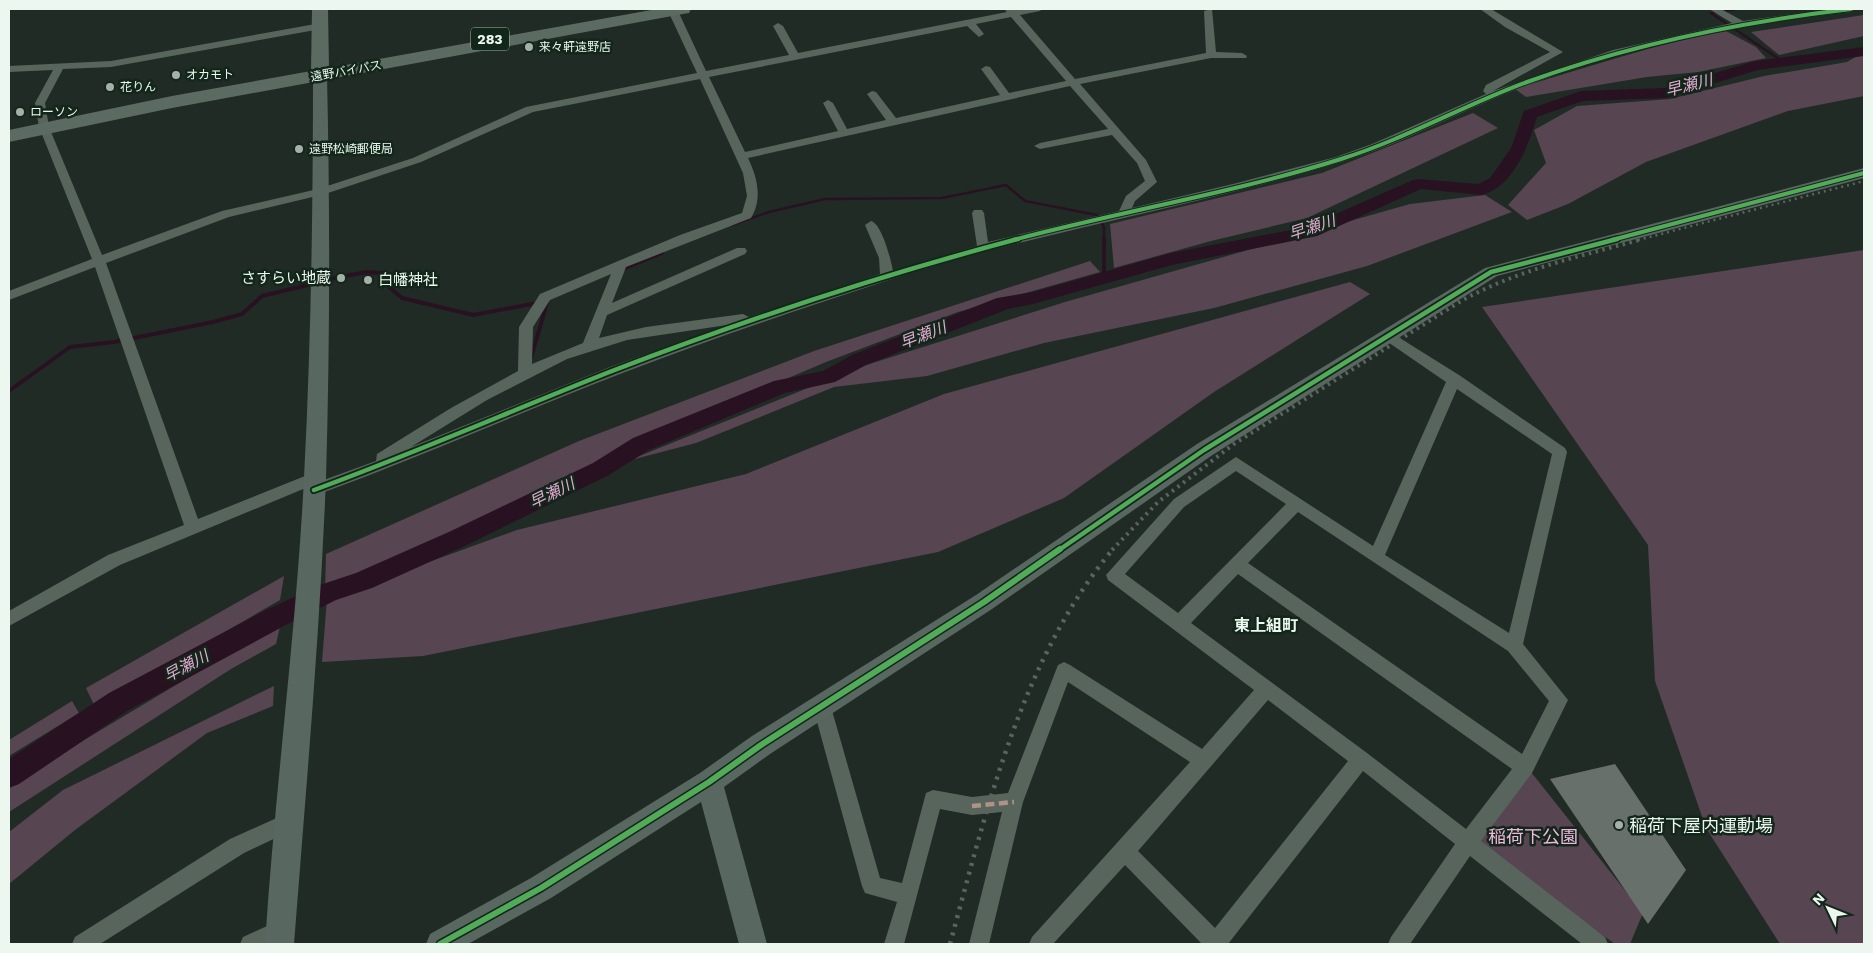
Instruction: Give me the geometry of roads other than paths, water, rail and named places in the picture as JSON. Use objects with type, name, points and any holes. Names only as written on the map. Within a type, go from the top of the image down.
[{"type":"highway","points":[[320,9],[320,73]]},
{"type":"highway","name":"遠野バイパス","points":[[9,131],[672,9]]},
{"type":"highway","name":"遠野バイパス","points":[[9,136],[44,125]]},
{"type":"street","points":[[525,375],[526,327],[545,297],[684,238],[747,215],[753,200],[754,188],[704,74],[672,9]]},
{"type":"street","points":[[9,296],[181,229],[226,214],[322,192],[417,160],[530,110],[969,22],[1011,11],[1037,9]]},
{"type":"street","points":[[1483,98],[1490,87],[1558,52],[1508,26],[1485,9]]},
{"type":"street","points":[[1714,9],[1741,24]]},
{"type":"street","points":[[9,619],[114,560],[193,527],[355,475],[572,387],[773,314],[983,248],[1124,212],[1279,177],[1345,157],[1382,144],[1483,98],[1633,48],[1741,24],[1851,9]]},
{"type":"street","points":[[1011,11],[1142,162],[1151,182],[1130,199],[1124,212]]},
{"type":"street","points":[[1209,11],[1211,55]]},
{"type":"street","points":[[969,22],[979,34]]},
{"type":"street","points":[[9,69],[110,64],[320,26]]},
{"type":"street","points":[[778,26],[795,56]]},
{"type":"street","points":[[741,156],[1074,82],[1211,55],[1242,56]]},
{"type":"street","points":[[59,68],[40,103],[44,125],[98,262],[193,527]]},
{"type":"street","points":[[986,69],[1006,97]]},
{"type":"street","points":[[250,944],[280,937],[299,716],[314,489],[322,192],[320,73]]},
{"type":"street","points":[[872,94],[893,122]]},
{"type":"street","points":[[828,103],[844,133]]},
{"type":"street","points":[[1040,146],[1116,130]]},
{"type":"street","points":[[450,942],[541,888],[709,782],[761,745],[984,602],[1204,450],[1387,335],[1492,272],[1864,173]]},
{"type":"street","points":[[978,213],[983,248]]},
{"type":"street","points":[[871,225],[885,258],[887,277]]},
{"type":"street","points":[[601,313],[741,251]]},
{"type":"street","points":[[589,346],[620,266]]},
{"type":"street","points":[[355,475],[483,396],[589,346],[653,331],[773,314]]},
{"type":"street","points":[[1387,335],[1560,452],[1514,646]]},
{"type":"street","points":[[1376,557],[1454,379]]},
{"type":"street","points":[[1404,942],[1467,843],[1525,767],[1560,700],[1514,646],[1376,557],[1236,463],[1179,503],[1114,575],[1361,759],[1467,843],[1598,944]]},
{"type":"street","points":[[1179,624],[1296,504]]},
{"type":"street","points":[[1237,564],[1525,767]]},
{"type":"street","points":[[979,944],[1014,802],[1064,670],[1203,760]]},
{"type":"street","points":[[1039,944],[1125,851],[1267,688]]},
{"type":"street","points":[[822,707],[872,886],[909,895]]},
{"type":"street","points":[[1125,851],[1216,944],[1361,759]]},
{"type":"street","points":[[709,782],[753,942]]},
{"type":"street","points":[[894,944],[909,895],[933,799],[972,806],[1014,802]]},
{"type":"street","points":[[82,944],[237,846],[290,821]]},
{"type":"waterway","points":[[1737,9],[1711,13],[1782,61]]},
{"type":"waterway","name":"早瀬川","points":[[9,775],[118,702],[275,618],[329,592],[363,581],[459,538],[601,469],[641,444],[725,411],[781,386],[828,377],[859,360],[1004,303],[1033,298],[1171,259],[1311,232],[1419,184],[1481,190],[1496,182],[1519,148],[1530,114],[1581,96],[1666,93],[1755,66],[1782,61],[1864,52]]},
{"type":"waterway","points":[[732,225],[769,212],[825,199],[942,198],[1006,185],[1025,201],[1097,215],[1104,227],[1104,278]]},
{"type":"waterway","points":[[623,269],[662,253]]},
{"type":"waterway","points":[[325,280],[366,272],[382,273],[389,287],[402,298],[473,315],[537,303]]},
{"type":"waterway","points":[[9,391],[70,347],[114,342],[213,322],[242,314],[262,296],[316,283]]},
{"type":"waterway","points":[[531,358],[547,303]]},
{"type":"railway","points":[[1638,240],[1864,181]]},
{"type":"railway","points":[[1112,550],[1158,502],[1234,444],[1461,301],[1482,290],[1527,272],[1643,239]]},
{"type":"railway","points":[[950,944],[994,789],[1011,737],[1031,687],[1054,638],[1081,592],[1113,549]]},
{"type":"place","name":"来々軒遠野店","points":[[529,47]]},
{"type":"place","name":"オカモト","points":[[176,75]]},
{"type":"place","name":"花りん","points":[[110,87]]},
{"type":"place","name":"ローソン","points":[[20,112]]},
{"type":"place","name":"遠野松崎郵便局","points":[[299,149]]},
{"type":"place","name":"さすらい地蔵","points":[[341,278]]},
{"type":"place","name":"白幡神社","points":[[368,280]]},
{"type":"place","name":"稲荷下屋内運動場","points":[[1619,825]]},
{"type":"district","name":"東上組町","points":[[1266,625]]},
{"type":"park label","name":"稲荷下公園","points":[[1533,836]]}]
